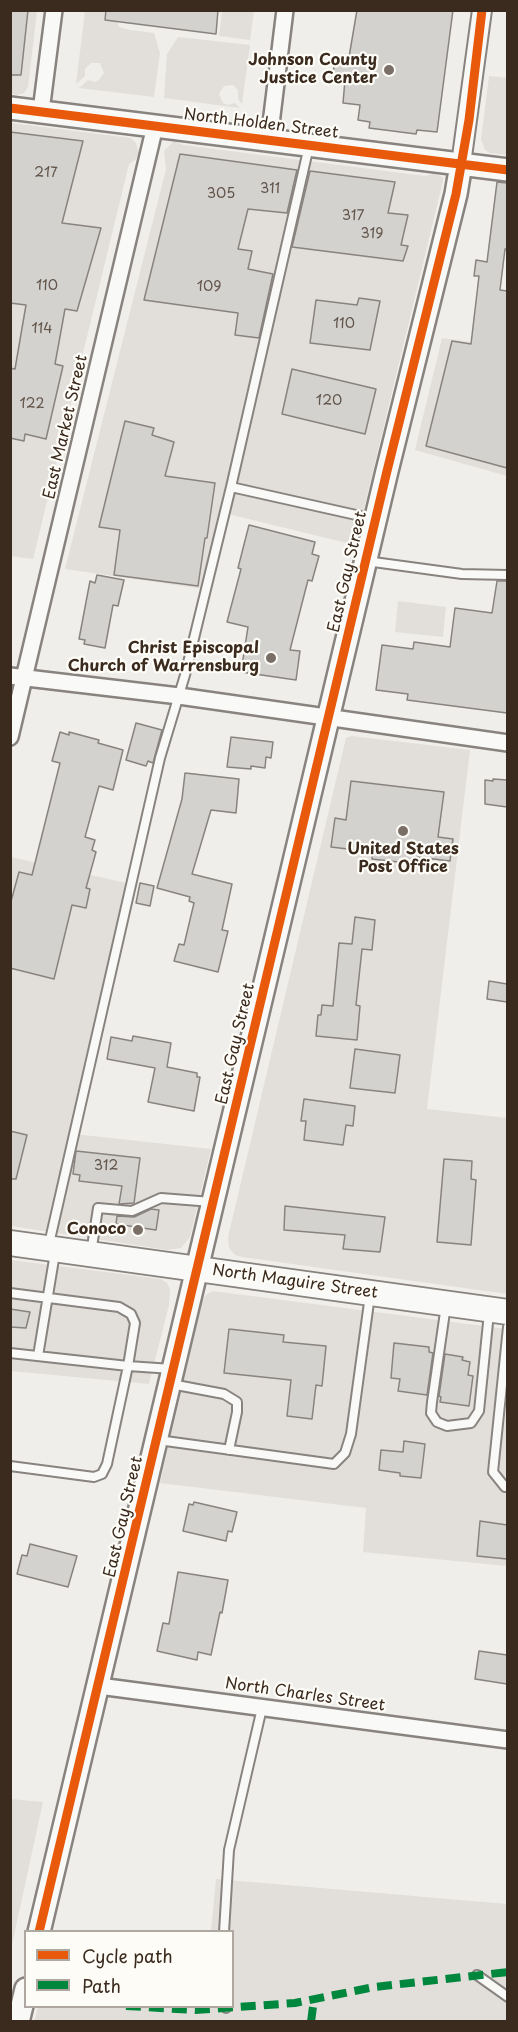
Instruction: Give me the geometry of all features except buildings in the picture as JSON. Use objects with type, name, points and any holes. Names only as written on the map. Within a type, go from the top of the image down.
[{"type":"main road","name":"North Holden Street","points":[[10,108],[507,170]]},
{"type":"main road","name":"East Gay Street","points":[[39,1930],[330,717],[375,520],[456,194],[461,164]]},
{"type":"main road","name":"North Maguire Street","points":[[10,1243],[498,1311]]},
{"type":"main road","points":[[18,2022],[24,1997]]},
{"type":"street","points":[[41,111],[54,10]]},
{"type":"street","points":[[269,140],[285,10]]},
{"type":"street","points":[[461,164],[482,10]]},
{"type":"street","name":"East Market Street","points":[[10,737],[18,677],[156,126]]},
{"type":"street","points":[[18,677],[179,696],[507,743]]},
{"type":"street","name":"North Charles Street","points":[[99,1686],[507,1740]]},
{"type":"lane","points":[[38,1356],[52,1248],[160,759],[179,696],[231,488],[309,145]]},
{"type":"lane","points":[[231,488],[375,520]]},
{"type":"lane","points":[[366,561],[462,574],[507,575]]},
{"type":"lane","points":[[91,1253],[98,1208],[132,1211],[161,1198],[214,1202]]},
{"type":"lane","points":[[10,1293],[119,1307],[131,1314],[135,1323],[107,1464],[102,1474],[94,1477],[10,1466]]},
{"type":"lane","points":[[157,1440],[334,1464],[345,1453],[351,1434],[370,1293]]},
{"type":"lane","points":[[446,1304],[431,1413],[437,1422],[447,1426],[471,1423],[479,1411],[498,1311]]},
{"type":"lane","points":[[507,1327],[493,1472],[504,1487],[507,1487]]},
{"type":"lane","points":[[10,1353],[128,1366],[172,1376],[224,1394],[237,1402],[229,1450]]},
{"type":"lane","points":[[224,1930],[229,1850],[262,1708]]},
{"type":"lane","points":[[477,1975],[507,1997]]},
{"type":"shaded area","points":[[11,11],[37,11],[28,87],[24,93],[17,95],[11,94]]},
{"type":"shaded area","points":[[85,11],[118,11],[119,27],[154,33],[160,53],[154,97],[79,88],[88,80],[95,82],[99,80],[104,73],[100,63],[91,63],[85,69],[85,76],[76,84]]},
{"type":"shaded area","points":[[222,11],[254,11],[250,40],[219,36]]},
{"type":"shaded area","points":[[178,37],[250,45],[242,104],[238,99],[238,90],[233,85],[224,86],[219,94],[223,103],[228,105],[235,103],[240,108],[164,98],[167,54]]},
{"type":"shaded area","points":[[489,76],[507,78],[507,155],[490,153],[485,150],[481,139]]},
{"type":"shaded area","points":[[11,123],[131,138],[136,143],[139,152],[136,159],[129,164],[33,559],[11,556]]},
{"type":"shaded area","points":[[173,142],[425,176],[434,174],[443,177],[355,545],[220,512],[203,589],[65,569],[166,169],[164,151]]},
{"type":"shaded area","points":[[442,338],[507,347],[507,476],[415,450]]},
{"type":"shaded area","points":[[398,601],[446,607],[443,637],[395,632]]},
{"type":"shaded area","points":[[352,736],[470,750],[427,1109],[507,1118],[507,1294],[242,1257],[235,1255],[229,1248],[228,1237],[346,738]]},
{"type":"shaded area","points":[[11,857],[135,885],[74,1134],[211,1149],[190,1237],[181,1248],[167,1250],[11,1226]]},
{"type":"shaded area","points":[[11,1260],[161,1279],[167,1283],[170,1289],[169,1305],[149,1384],[11,1371]]},
{"type":"shaded area","points":[[213,1291],[507,1329],[507,1566],[363,1552],[366,1508],[160,1483],[202,1302],[206,1295]]},
{"type":"shaded area","points":[[10,1799],[43,1802],[11,1949]]},
{"type":"shaded area","points":[[216,1879],[507,1904],[507,2021],[34,2022],[38,2008],[234,2008],[234,1930],[211,1930]]},
{"type":"marked path","points":[[234,2007],[295,2003],[374,1987],[508,1972]]},
{"type":"marked path","points":[[311,2022],[314,1999]]},
{"type":"marked path","points":[[160,2008],[195,2010],[224,2008]]},
{"type":"cycle path","points":[[39,1930],[387,471],[456,194],[469,120],[482,10]]},
{"type":"cycle path","points":[[10,108],[508,170]]},
{"type":"place","name":"Johnson County Justice Center","points":[[389,70]]},
{"type":"place","name":"Christ Episcopal Church of Warrensburg","points":[[271,658]]},
{"type":"place","name":"United States Post Office","points":[[403,831]]},
{"type":"place","name":"Conoco","points":[[138,1230]]}]
